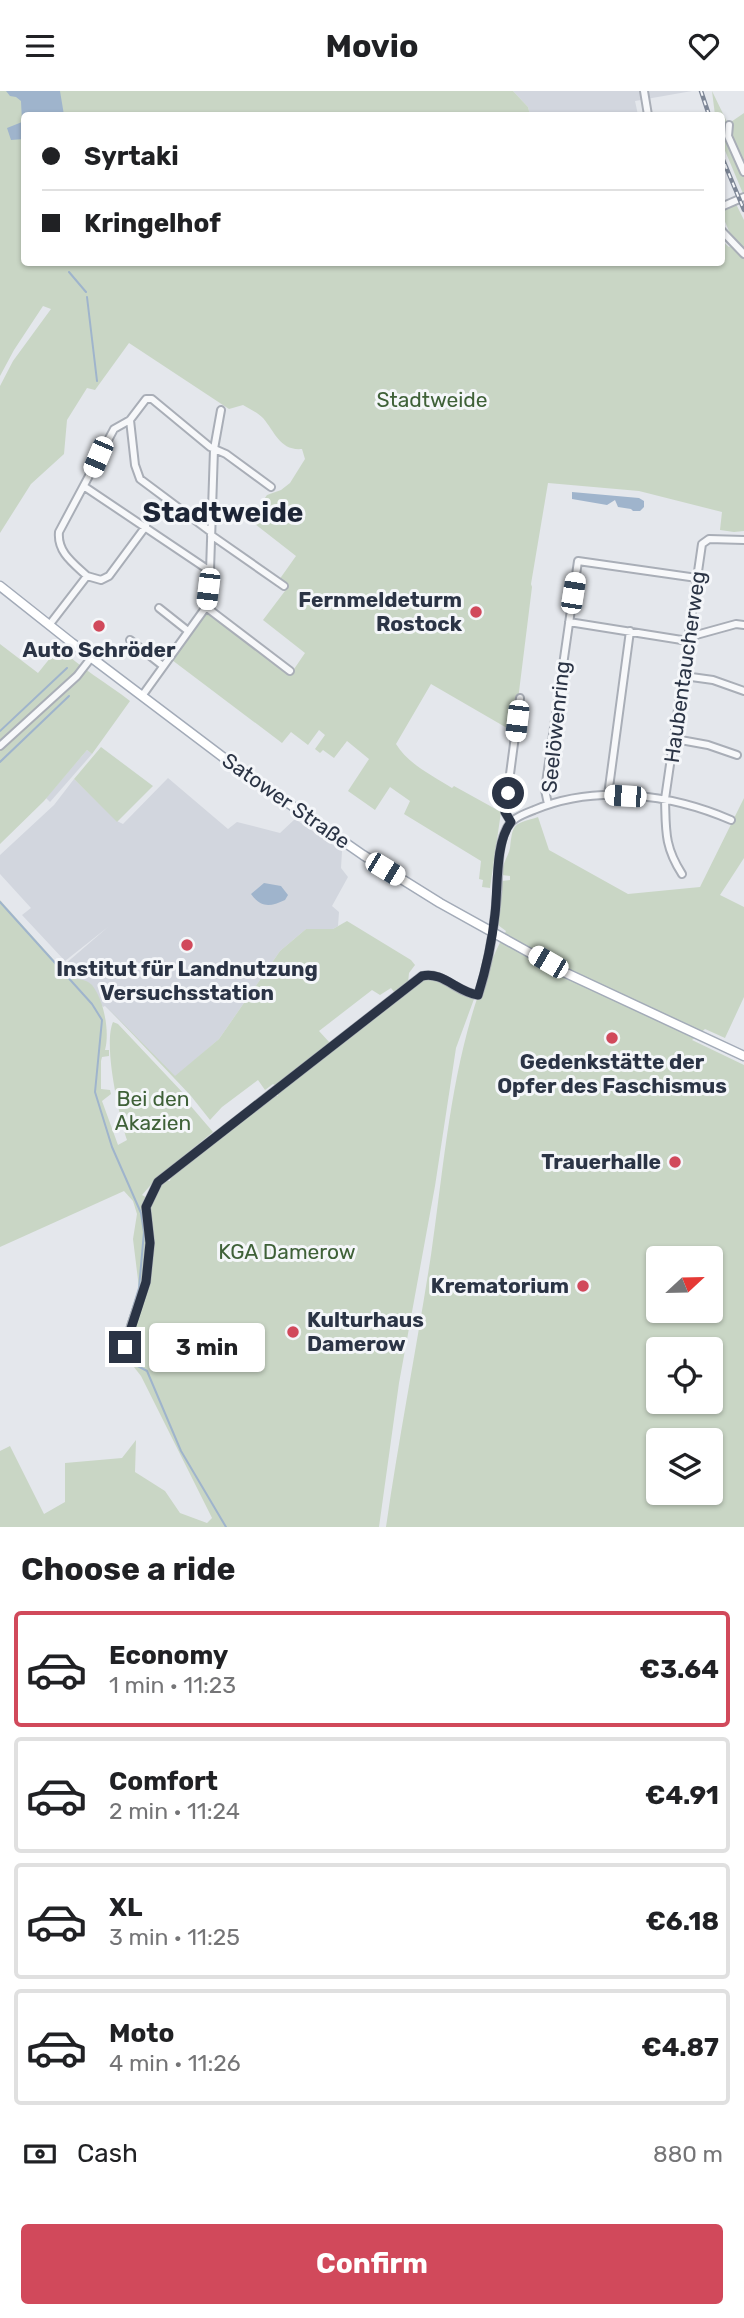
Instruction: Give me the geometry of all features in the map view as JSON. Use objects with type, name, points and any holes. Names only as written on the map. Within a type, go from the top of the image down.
[{"type":"main road","name":"Satower Straße","points":[[0,586],[232,764],[337,838],[440,903],[493,930],[566,973],[744,1056]]},
{"type":"street","points":[[644,91],[648,112]]},
{"type":"street","points":[[729,125],[728,136],[744,172]]},
{"type":"street","points":[[725,205],[744,197]]},
{"type":"street","points":[[725,234],[744,254]]},
{"type":"street","points":[[146,526],[104,580],[87,576],[65,554],[58,538],[114,429],[130,420],[143,401],[152,399],[214,449],[226,454],[271,487]]},
{"type":"street","points":[[142,696],[206,607],[210,571],[214,449],[221,410]]},
{"type":"street","points":[[130,420],[135,465],[140,479],[284,586]]},
{"type":"street","points":[[85,487],[210,571]]},
{"type":"street","points":[[706,531],[709,539],[744,540]]},
{"type":"street","name":"Haubentaucherweg","points":[[682,874],[666,841],[664,799],[702,544],[709,539]]},
{"type":"street","name":"Seelöwenring","points":[[548,804],[545,790],[578,561],[697,578]]},
{"type":"street","points":[[50,624],[87,576]]},
{"type":"street","points":[[206,607],[290,671]]},
{"type":"street","points":[[159,608],[188,631]]},
{"type":"street","points":[[569,622],[689,639],[736,624],[744,625]]},
{"type":"street","points":[[608,795],[630,631]]},
{"type":"street","points":[[130,640],[163,666]]},
{"type":"street","points":[[0,746],[92,658]]},
{"type":"street","points":[[684,676],[713,680],[744,691]]},
{"type":"street","points":[[511,822],[505,812],[520,698]]},
{"type":"street","points":[[675,739],[708,745],[737,755]]},
{"type":"street","points":[[127,1362],[125,1347],[146,1282],[150,1243],[146,1207],[158,1182],[422,976],[441,977],[465,992],[478,995],[493,930],[503,836],[511,822],[520,815],[548,804],[570,798],[608,795],[664,799],[700,806],[731,820]]},
{"type":"shaded area","points":[[513,91],[692,91],[635,101],[637,112],[529,112]]},
{"type":"shaded area","points":[[87,750],[92,754],[50,802],[46,798]]},
{"type":"shaded area","name":"Institut für Landnutzung Versuchsstation","points":[[168,778],[228,829],[237,822],[280,833],[295,819],[342,851],[341,868],[348,877],[332,906],[339,912],[338,926],[333,929],[306,929],[280,951],[219,1039],[175,1077],[64,965],[108,927],[65,961],[22,915],[31,908],[0,874],[0,855],[54,805],[74,779],[123,824]]},
{"type":"green space","name":"Stadtweide","points":[[0,91],[513,91],[529,112],[21,112],[21,266],[725,266],[725,244],[729,247],[734,243],[725,222],[725,210],[736,204],[744,220],[744,531],[720,530],[722,512],[639,491],[548,483],[531,584],[514,732],[431,684],[396,744],[407,758],[429,774],[501,812],[490,888],[482,887],[483,880],[479,879],[481,861],[404,814],[410,801],[390,787],[375,810],[348,791],[369,759],[347,741],[334,758],[323,750],[320,753],[315,749],[325,735],[319,730],[308,745],[291,732],[282,743],[172,660],[208,612],[290,675],[305,653],[263,620],[288,587],[279,580],[296,556],[250,520],[267,495],[290,483],[305,459],[302,449],[283,444],[259,414],[243,405],[229,409],[129,343],[95,390],[87,388],[67,420],[64,454],[31,484],[0,533],[0,386],[13,361],[51,309],[43,306],[0,376]]},
{"type":"green space","points":[[712,91],[722,112],[715,112]]},
{"type":"green space","points":[[744,113],[744,196],[725,151],[725,118],[728,124]]},
{"type":"green space","points":[[0,644],[38,673],[59,647],[130,701],[92,754],[87,750],[44,801],[0,844]]},
{"type":"green space","points":[[101,747],[153,786],[117,822],[74,779]]},
{"type":"green space","points":[[744,798],[744,858],[720,895],[744,907],[744,997],[725,1038],[705,1029],[692,1040],[744,1065],[744,1527],[386,1527],[431,1255],[455,1089],[474,1008],[506,931],[498,925],[502,881],[510,880],[510,876],[502,875],[502,871],[514,829],[519,823],[538,817],[549,850],[628,894],[700,887]]},
{"type":"green space","name":"KGA Damerow","points":[[0,900],[71,979],[87,982],[96,991],[103,1007],[106,1025],[105,1050],[109,1050],[109,1056],[102,1057],[101,1061],[101,1089],[110,1090],[111,1094],[102,1101],[118,1145],[127,1140],[116,1098],[111,1063],[110,1033],[113,1022],[118,1024],[184,1094],[183,1097],[213,1132],[156,1179],[142,1195],[151,1200],[165,1181],[170,1181],[199,1150],[272,1095],[278,1096],[278,1091],[359,1027],[362,1029],[363,1025],[418,980],[441,980],[474,999],[456,1048],[435,1186],[399,1383],[379,1527],[0,1527],[0,1451],[10,1446],[44,1514],[65,1502],[65,1463],[122,1458],[136,1440],[135,1472],[165,1491],[180,1513],[207,1523],[212,1518],[141,1376],[130,1362],[124,1364],[118,1359],[139,1288],[133,1239],[137,1214],[133,1201],[124,1191],[0,1247]]},
{"type":"green space","points":[[347,921],[411,960],[415,965],[409,973],[408,983],[395,993],[391,988],[380,995],[372,990],[319,1031],[330,1043],[276,1086],[273,1084],[265,1090],[258,1080],[222,1107],[210,1120],[191,1096],[106,1006],[175,1076],[219,1039],[280,951],[306,929],[333,929]]},
{"type":"water","points":[[6,91],[60,91],[64,112],[22,112],[21,101]]},
{"type":"water","points":[[21,122],[21,139],[11,140],[7,128]]},
{"type":"water","points":[[572,492],[639,498],[644,501],[644,507],[640,511],[633,511],[618,507],[615,500],[607,505],[572,499]]},
{"type":"water","points":[[264,883],[281,886],[288,895],[285,900],[270,905],[258,902],[251,894]]},
{"type":"waterway","points":[[69,272],[86,292]]},
{"type":"waterway","points":[[87,297],[97,381]]},
{"type":"waterway","points":[[0,731],[67,668]]},
{"type":"waterway","points":[[0,762],[69,696]]},
{"type":"waterway","points":[[0,902],[92,1004],[102,1020],[95,1092],[112,1147],[141,1213],[144,1232],[139,1288],[118,1355],[126,1360]]},
{"type":"waterway","points":[[134,1364],[147,1371],[181,1451],[226,1527]]},
{"type":"railway","points":[[701,91],[708,112]]},
{"type":"railway","points":[[725,165],[744,210]]},
{"type":"place","name":"Fernmeldeturm Rostock","points":[[476,612]]},
{"type":"place","name":"Auto Schröder","points":[[99,626]]},
{"type":"place","name":"Institut für Landnutzung Versuchsstation","points":[[187,945]]},
{"type":"place","name":"Gedenkstätte der Opfer des Faschismus","points":[[612,1038]]},
{"type":"place","name":"Trauerhalle","points":[[675,1162]]},
{"type":"place","name":"Krematorium","points":[[583,1286]]},
{"type":"place","name":"Kulturhaus Damerow","points":[[293,1332]]},
{"type":"district","name":"Stadtweide","points":[[223,512]]},
{"type":"route","points":[[125,1347],[146,1282],[150,1243],[146,1207],[158,1182],[413,981],[426,974],[441,977],[465,992],[478,995],[494,925],[503,836],[511,822],[505,812],[508,793]]},
{"type":"park label","name":"Bei den Akazien","points":[[153,1111]]}]
